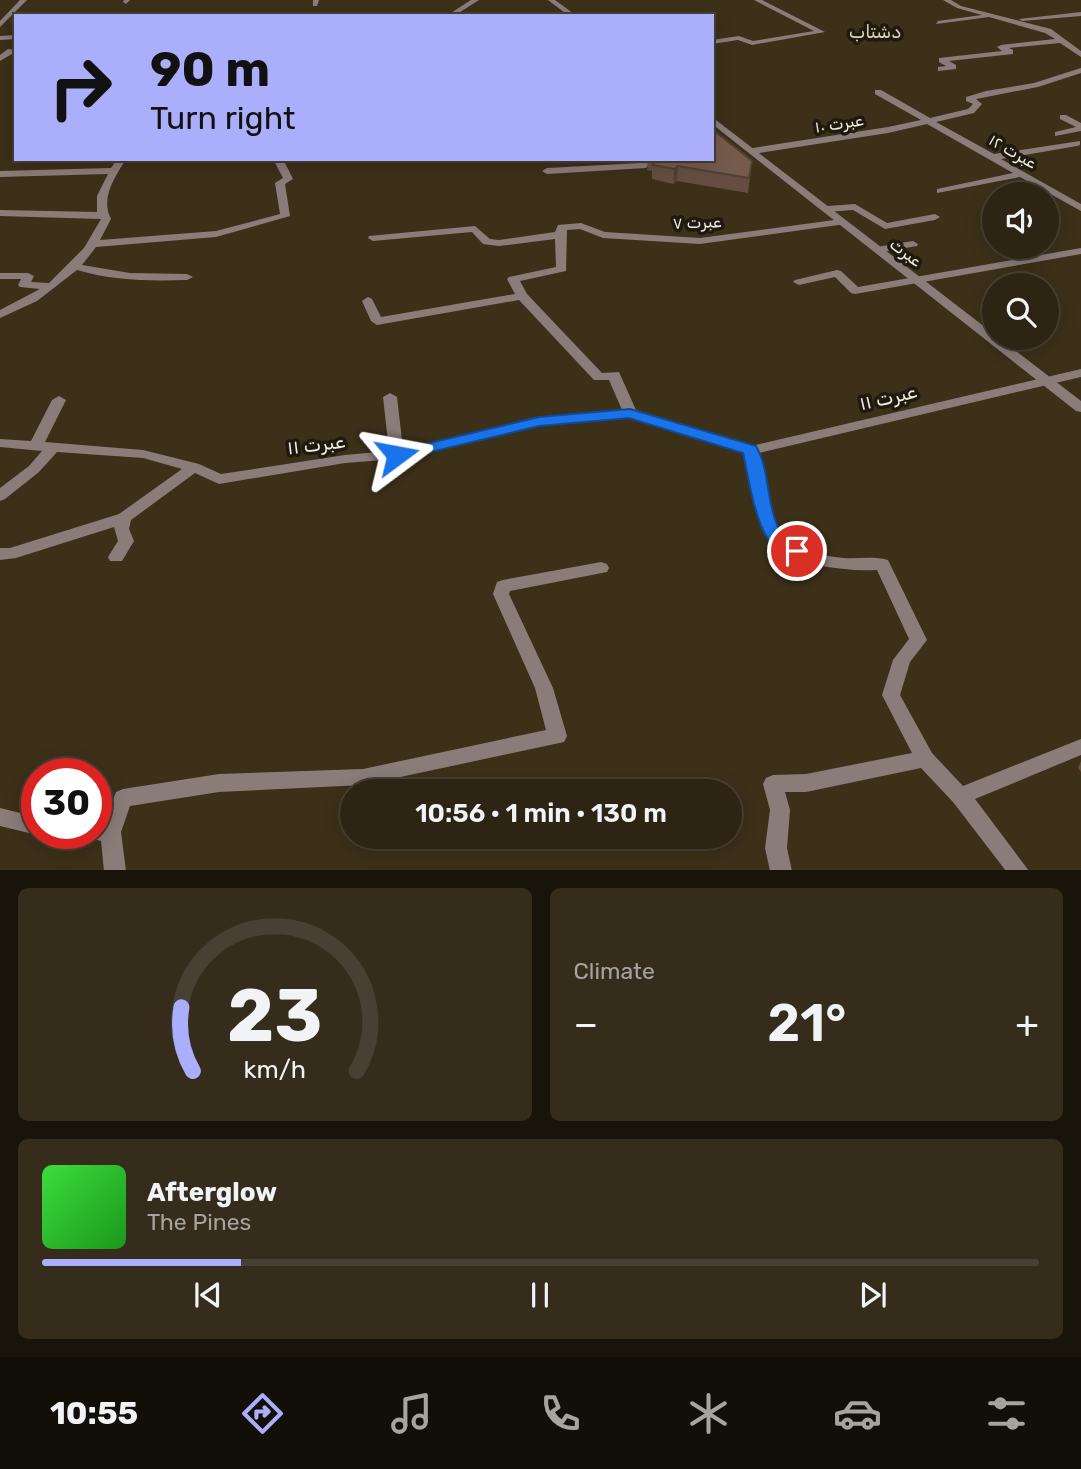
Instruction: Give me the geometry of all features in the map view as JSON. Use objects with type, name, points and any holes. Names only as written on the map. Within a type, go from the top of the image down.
[{"type":"street","points":[[0,22],[24,0]]},
{"type":"street","points":[[452,14],[476,0]]},
{"type":"street","points":[[551,0],[571,14]]},
{"type":"street","points":[[714,42],[739,38],[752,43],[821,33],[757,0]]},
{"type":"street","points":[[946,0],[1041,28],[1081,55]]},
{"type":"street","points":[[1010,20],[1081,14]]},
{"type":"street","points":[[938,23],[994,16]]},
{"type":"street","points":[[1066,25],[1081,21]]},
{"type":"street","points":[[1041,28],[1054,27]]},
{"type":"street","points":[[714,31],[729,39]]},
{"type":"street","points":[[941,69],[953,67],[942,60],[1010,52],[1001,47],[1062,41]]},
{"type":"street","points":[[0,45],[14,52]]},
{"type":"street","points":[[0,59],[14,52]]},
{"type":"street","name":"عبرت ۱۰","points":[[753,150],[929,121],[971,111],[978,104],[969,99],[986,93],[1035,85],[1081,70]]},
{"type":"street","name":"عبرت ۱۲","points":[[878,92],[1081,208]]},
{"type":"street","points":[[1063,117],[1081,127]]},
{"type":"street","name":"عبرت","points":[[716,125],[753,150],[1081,408]]},
{"type":"street","points":[[1079,144],[1058,134],[1081,127]]},
{"type":"street","points":[[994,157],[1079,144]]},
{"type":"street","points":[[0,313],[15,308],[83,260],[106,219],[102,215],[101,200],[121,161]]},
{"type":"street","points":[[93,244],[216,233],[285,216],[280,183],[288,179],[279,161]]},
{"type":"street","points":[[547,171],[643,166],[646,161]]},
{"type":"street","points":[[0,174],[114,172]]},
{"type":"street","points":[[940,191],[1022,174]]},
{"type":"street","points":[[1063,197],[1081,194]]},
{"type":"street","points":[[827,209],[855,207],[885,226],[934,218]]},
{"type":"street","points":[[0,213],[102,215]]},
{"type":"street","name":"عبرت ۷","points":[[559,235],[562,228],[581,226],[603,235],[700,241],[842,222]]},
{"type":"street","points":[[373,238],[475,229],[487,242],[499,243],[559,235],[562,269],[513,279],[522,296],[600,377],[614,374],[630,414]]},
{"type":"street","points":[[877,250],[913,244]]},
{"type":"street","points":[[799,282],[836,273],[855,291],[1081,251]]},
{"type":"street","points":[[75,266],[90,272],[136,278],[187,277]]},
{"type":"street","points":[[0,276],[28,276],[23,285],[49,286]]},
{"type":"street","points":[[368,301],[377,321],[522,296]]},
{"type":"street","name":"عبرت ۱۱","points":[[0,443],[143,454],[194,467],[219,479],[345,459],[397,455],[539,422],[630,414],[751,450],[1044,379],[1080,374]]},
{"type":"street","points":[[390,397],[397,455]]},
{"type":"street","points":[[35,447],[59,400]]},
{"type":"street","points":[[0,496],[34,469],[52,448]]},
{"type":"street","points":[[751,450],[768,524],[779,543],[827,563],[882,564],[918,640],[902,660],[891,695],[925,760],[960,796],[1019,870]]},
{"type":"street","points":[[0,554],[10,554],[124,518],[194,467]]},
{"type":"street","points":[[116,557],[126,541],[121,529],[124,518]]},
{"type":"street","points":[[112,818],[123,798],[219,783],[363,778],[557,736],[544,688],[501,594],[503,586],[601,568]]},
{"type":"street","points":[[960,796],[1081,747]]},
{"type":"street","points":[[781,870],[776,848],[780,810],[773,784],[806,783],[925,760]]},
{"type":"street","points":[[0,817],[21,822]]},
{"type":"street","points":[[109,849],[115,870]]},
{"type":"building","points":[[714,131],[752,161],[749,178],[678,166],[674,169],[653,165],[655,161],[714,161]]},
{"type":"district","name":"دشتاب","points":[[875,32]]},
{"type":"route","points":[[397,455],[539,422],[630,414],[751,450],[768,524],[779,543],[797,551]]}]
